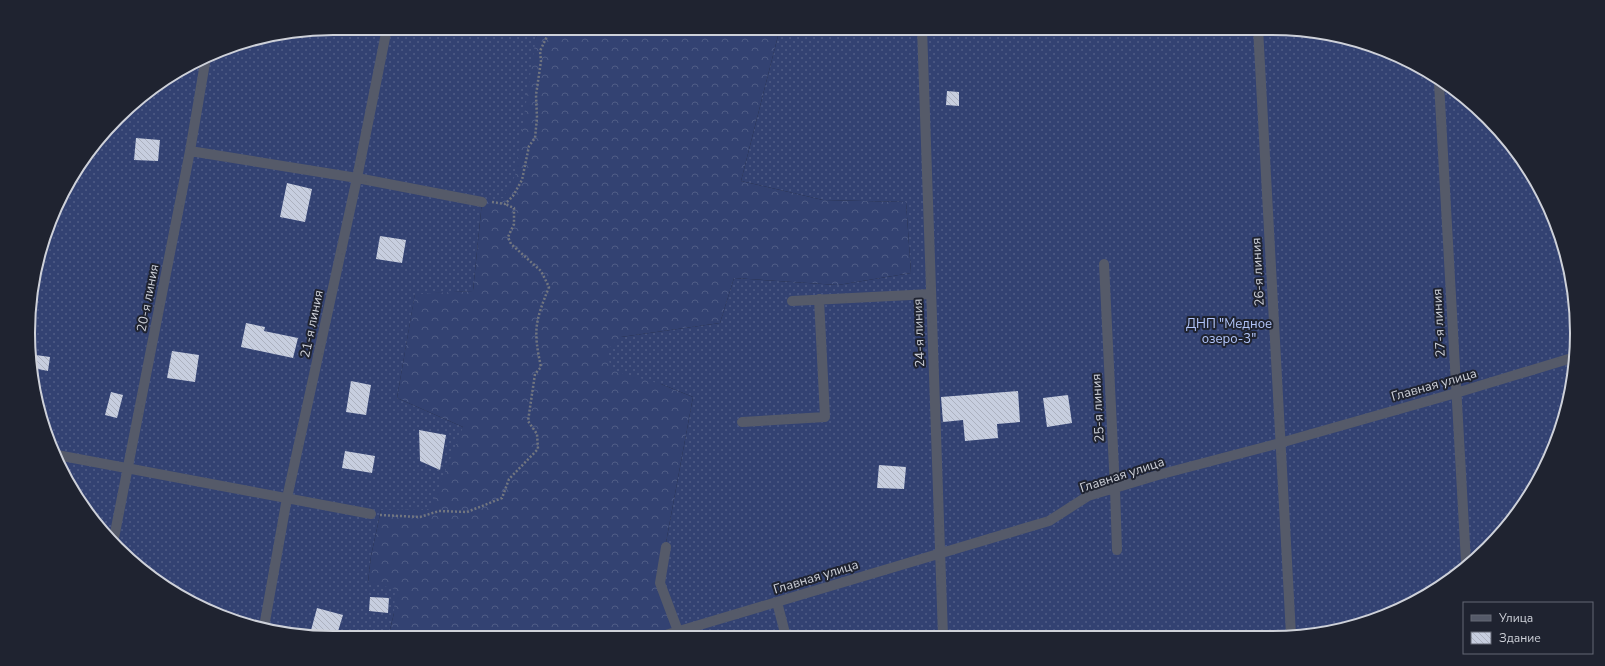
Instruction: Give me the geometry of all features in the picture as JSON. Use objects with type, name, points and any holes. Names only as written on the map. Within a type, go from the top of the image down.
[{"type":"street","name":"21-я линия","points":[[265,623],[286,498],[358,178],[386,35]]},
{"type":"street","name":"24-я линия","points":[[922,35],[943,631]]},
{"type":"street","name":"26-я линия","points":[[1258,35],[1290,630]]},
{"type":"street","name":"20-я линия","points":[[115,535],[190,151],[205,64]]},
{"type":"street","name":"27-я линия","points":[[1439,86],[1466,559]]},
{"type":"street","points":[[190,151],[358,178],[482,202]]},
{"type":"street","name":"25-я линия","points":[[1104,264],[1117,550]]},
{"type":"street","points":[[792,301],[931,294]]},
{"type":"street","points":[[742,422],[825,417],[819,299]]},
{"type":"street","name":"Главная улица","points":[[681,631],[1049,521],[1088,496],[1158,475],[1280,443],[1456,393],[1568,359]]},
{"type":"street","points":[[62,456],[371,514]]},
{"type":"street","points":[[666,547],[660,583],[678,631]]},
{"type":"street","points":[[777,602],[784,631]]},
{"type":"path","points":[[505,204],[513,196],[522,180],[529,146],[535,138],[537,118],[536,94],[541,61],[540,51],[548,35]]},
{"type":"path","points":[[371,514],[420,517],[439,511],[466,512],[478,508],[502,498],[510,479],[538,449],[537,434],[528,421],[535,374],[541,367],[535,337],[537,315],[549,287],[541,271],[510,244],[508,237],[514,224],[514,208],[505,204],[482,202]]},
{"type":"green space","points":[[537,35],[778,35],[741,181],[823,200],[906,202],[911,273],[838,285],[734,278],[720,323],[621,337],[661,384],[693,397],[662,564],[676,631],[390,631],[394,613],[368,582],[371,556],[381,510],[463,427],[397,398],[415,293],[473,291],[482,202]]},
{"type":"green space","points":[[537,35],[515,176],[503,198],[482,202],[473,291],[415,294],[397,398],[463,427],[430,509],[381,510],[371,556],[368,582],[395,589],[394,613],[390,631],[314,630],[256,621],[219,608],[184,591],[167,581],[122,544],[85,499],[75,482],[58,447],[45,410],[38,372],[35,333],[38,294],[45,256],[58,219],[75,184],[85,167],[109,137],[122,122],[167,85],[201,66],[256,45],[314,36]]},
{"type":"green space","name":"ДНП \"Медное озеро-3\"","points":[[778,35],[1272,35],[1311,38],[1349,45],[1404,66],[1438,85],[1483,122],[1520,167],[1530,184],[1554,237],[1560,256],[1567,294],[1570,333],[1569,352],[1560,410],[1547,447],[1530,482],[1520,499],[1483,544],[1438,581],[1421,591],[1386,608],[1349,621],[1311,628],[1272,631],[676,631],[660,583],[662,564],[693,397],[661,384],[611,370],[607,350],[621,337],[720,323],[734,278],[838,285],[911,273],[906,202],[823,200],[741,181]]},
{"type":"building","points":[[947,91],[959,92],[959,106],[946,105]]},
{"type":"building","points":[[136,138],[160,140],[158,161],[134,160]]},
{"type":"building","points":[[287,183],[312,189],[305,222],[280,217]]},
{"type":"building","points":[[380,236],[406,240],[402,263],[376,259]]},
{"type":"building","points":[[246,323],[265,327],[264,331],[298,338],[293,358],[241,347]]},
{"type":"building","points":[[172,351],[199,355],[195,382],[167,378]]},
{"type":"building","points":[[36,355],[50,357],[48,371],[38,369]]},
{"type":"building","points":[[351,381],[371,385],[366,415],[346,412]]},
{"type":"building","points":[[1018,391],[1020,422],[997,424],[998,438],[965,441],[963,420],[943,422],[941,397]]},
{"type":"building","points":[[111,392],[123,395],[117,418],[105,415]]},
{"type":"building","points":[[1068,395],[1072,423],[1047,427],[1043,398]]},
{"type":"building","points":[[419,430],[446,435],[440,470],[420,461]]},
{"type":"building","points":[[345,451],[375,456],[372,473],[342,468]]},
{"type":"building","points":[[879,465],[906,467],[904,489],[877,488]]},
{"type":"building","points":[[370,597],[389,598],[388,613],[369,611]]},
{"type":"building","points":[[317,608],[343,615],[338,631],[311,630]]}]
